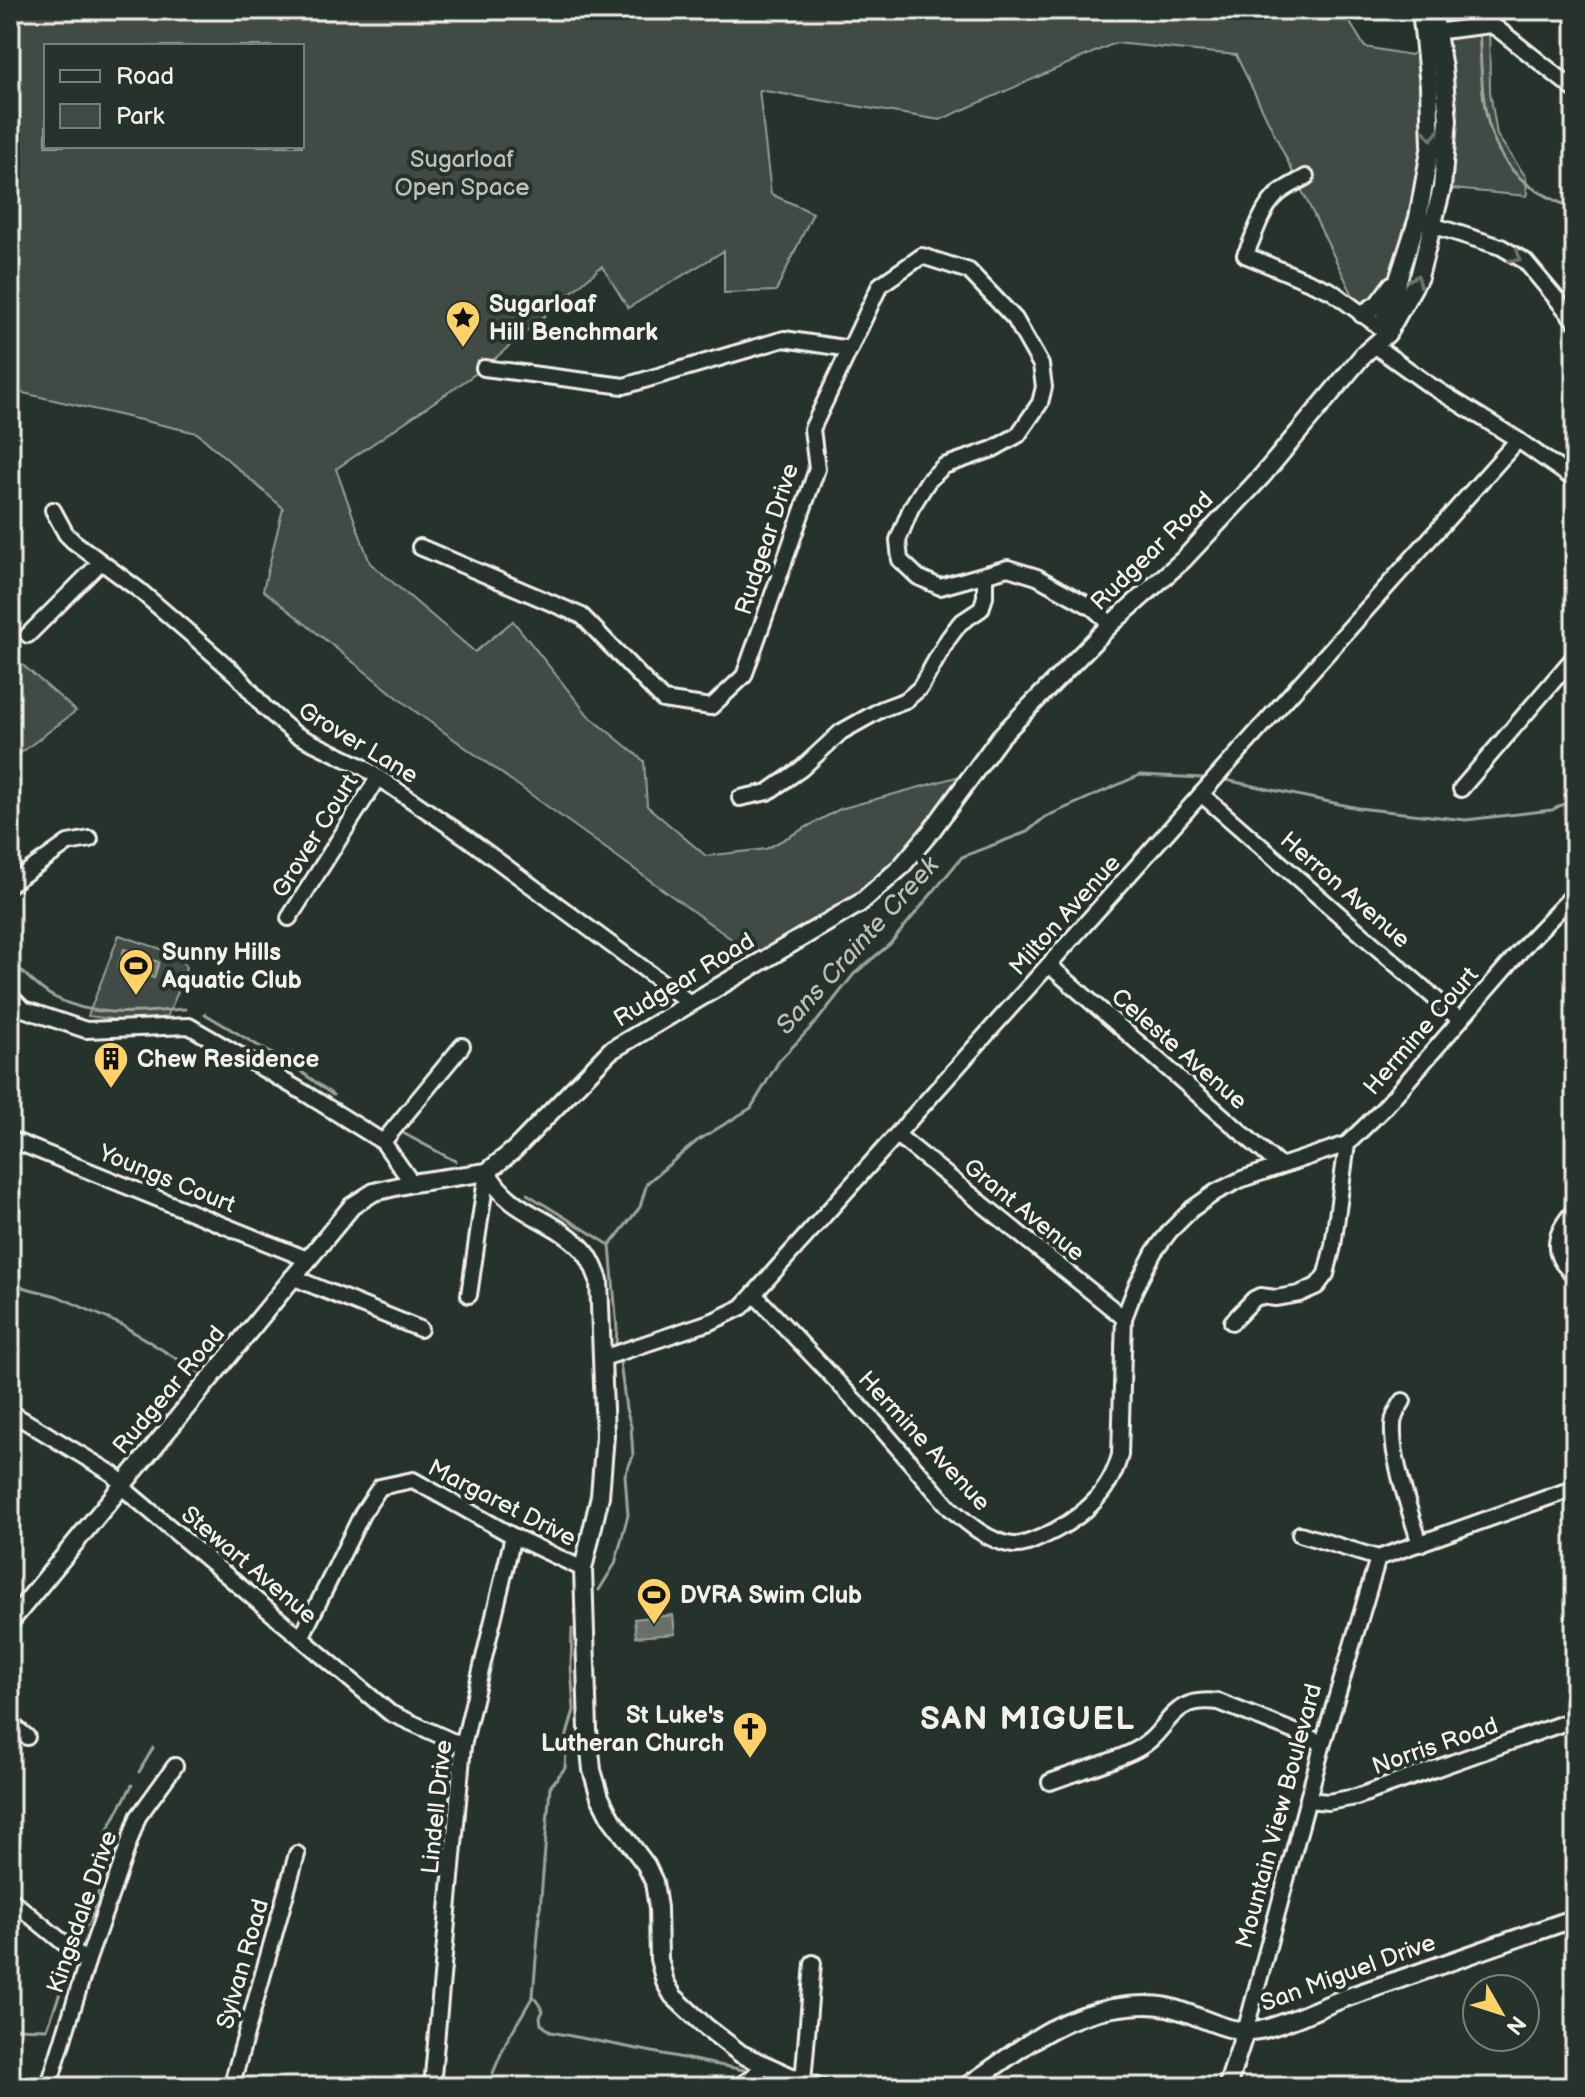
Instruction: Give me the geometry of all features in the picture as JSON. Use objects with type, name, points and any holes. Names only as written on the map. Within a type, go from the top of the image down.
[{"type":"street","name":"Rudgear Road","points":[[1421,10],[1430,32]]},
{"type":"street","name":"Rudgear Road","points":[[10,1622],[352,1206],[374,1192],[487,1172],[514,1150],[610,1051],[860,903],[900,868],[1000,737],[1111,624],[1183,560],[1262,476],[1364,354],[1387,334],[1419,277],[1431,145],[1429,86],[1433,10]]},
{"type":"street","points":[[1430,32],[1490,25],[1575,90]]},
{"type":"street","points":[[1306,177],[1275,196],[1261,217],[1245,255],[1331,291],[1380,327]]},
{"type":"street","name":"Rudgear Road","points":[[1375,346],[1400,274],[1425,222]]},
{"type":"street","points":[[1425,222],[1501,247],[1525,261],[1575,321]]},
{"type":"street","name":"Rudgear Drive","points":[[420,547],[582,616],[663,700],[711,707],[744,676],[817,469],[812,429],[880,285],[922,256],[969,271],[1015,319],[1041,365],[1044,387],[1040,403],[1018,435],[993,449],[944,466],[928,481],[911,508],[898,540],[900,560],[918,577],[940,587],[1008,568],[1037,577],[1093,608],[1111,624]]},
{"type":"street","points":[[1362,314],[1378,304],[1400,274]]},
{"type":"street","points":[[484,368],[624,386],[784,339],[850,349]]},
{"type":"street","points":[[1375,346],[1575,480]]},
{"type":"street","name":"Milton Avenue","points":[[603,1358],[713,1321],[742,1307],[1518,440]]},
{"type":"street","name":"Grover Lane","points":[[53,510],[66,534],[195,638],[295,734],[363,767],[467,838],[690,1003]]},
{"type":"street","points":[[28,635],[100,563]]},
{"type":"street","points":[[740,798],[768,792],[801,769],[841,732],[882,709],[906,700],[920,688],[954,631],[967,617],[981,609],[985,597],[985,575]]},
{"type":"street","points":[[1461,789],[1575,656]]},
{"type":"street","name":"Grover Court","points":[[289,918],[378,778]]},
{"type":"street","name":"Herron Avenue","points":[[1201,794],[1460,1020]]},
{"type":"street","points":[[10,884],[68,843],[90,839]]},
{"type":"street","name":"Hermine Court","points":[[1280,1166],[1347,1144],[1383,1109],[1528,942],[1575,893]]},
{"type":"street","name":"Celeste Avenue","points":[[1050,966],[1280,1166]]},
{"type":"street","points":[[10,996],[23,1009],[86,1030],[189,1026],[383,1142],[412,1183]]},
{"type":"street","points":[[383,1142],[462,1046]]},
{"type":"street","name":"Grant Avenue","points":[[897,1135],[1124,1318]]},
{"type":"street","name":"Youngs Court","points":[[10,1139],[307,1259]]},
{"type":"street","points":[[1232,1322],[1254,1299],[1299,1294],[1317,1286],[1326,1274],[1333,1246],[1347,1144]]},
{"type":"street","name":"Hermine Avenue","points":[[754,1294],[878,1425],[950,1508],[975,1529],[1002,1542],[1026,1544],[1061,1528],[1099,1497],[1110,1483],[1120,1455],[1124,1318],[1154,1252],[1192,1209],[1216,1192],[1280,1166]]},
{"type":"street","points":[[469,1295],[487,1172]]},
{"type":"street","points":[[487,1172],[507,1200],[554,1226],[585,1252],[599,1280],[605,1435],[600,1496],[583,1569],[589,1755],[600,1797],[610,1817],[646,1865],[654,1882],[659,1959],[665,1982],[673,1996],[741,2054],[821,2087]]},
{"type":"street","points":[[1575,1210],[1559,1231],[1557,1249],[1565,1267],[1575,1275]]},
{"type":"street","points":[[292,1277],[420,1329]]},
{"type":"street","points":[[1403,1401],[1392,1426],[1406,1496],[1420,1544]]},
{"type":"street","name":"Stewart Avenue","points":[[10,1412],[113,1474],[129,1493],[390,1713],[463,1746]]},
{"type":"street","name":"Margaret Drive","points":[[301,1638],[362,1514],[380,1487],[413,1480],[513,1536],[583,1569]]},
{"type":"street","points":[[1300,1534],[1378,1558],[1575,1488]]},
{"type":"street","name":"Lindell Drive","points":[[432,2087],[463,1746],[513,1536]]},
{"type":"street","name":"Mountain View Boulevard","points":[[1227,2087],[1378,1558]]},
{"type":"street","points":[[1050,1782],[1133,1751],[1155,1736],[1180,1707],[1202,1700],[1219,1702],[1323,1743]]},
{"type":"street","name":"Norris Road","points":[[1308,1800],[1328,1802],[1356,1797],[1575,1719]]},
{"type":"street","points":[[10,1723],[27,1737]]},
{"type":"street","name":"Kingsdale Drive","points":[[50,2082],[87,1962],[138,1817],[175,1766]]},
{"type":"street","name":"Sylvan Road","points":[[231,2087],[297,1854]]},
{"type":"street","points":[[10,1899],[87,1962]]},
{"type":"street","name":"San Miguel Drive","points":[[965,2087],[1034,2039],[1085,2013],[1130,2005],[1150,2005],[1245,2032],[1263,2030],[1575,1918]]},
{"type":"street","points":[[803,2082],[813,1963]]},
{"type":"street","points":[[737,2087],[765,2065]]},
{"type":"green space","name":"Sugarloaf Open Space","points":[[10,10],[1346,10],[1346,16],[1365,47],[1410,55],[1424,47],[1431,145],[1400,274],[1362,314],[1236,55],[1115,43],[940,120],[759,90],[771,194],[813,213],[776,291],[724,293],[724,251],[628,308],[602,266],[484,368],[336,469],[370,563],[475,652],[513,621],[588,715],[644,761],[647,806],[706,856],[766,849],[840,809],[971,773],[900,868],[762,961],[412,709],[263,590],[283,508],[197,433],[10,390]]},
{"type":"green space","points":[[1433,10],[1489,10],[1490,91],[1497,135],[1526,177],[1527,196],[1442,188],[1444,171]]},
{"type":"green space","points":[[10,654],[76,711],[10,761]]},
{"type":"green space","name":"Sunny Hills Aquatic Club","points":[[119,935],[176,954],[186,966],[167,1017],[126,1021],[88,1016]]},
{"type":"shaded area","points":[[124,949],[159,962],[154,978],[118,966]]},
{"type":"shaded area","name":"DVRA Swim Club","points":[[673,1615],[675,1634],[636,1637],[634,1619]]},
{"type":"waterway","points":[[1478,10],[1479,22]]},
{"type":"waterway","points":[[1479,30],[1486,113],[1499,151],[1510,168],[1526,183],[1575,210]]},
{"type":"waterway","name":"Sans Crainte Creek","points":[[616,1344],[610,1245],[640,1207],[647,1183],[697,1141],[751,1108],[779,1061],[818,1020],[854,974],[890,944],[962,857],[1027,832],[1045,817],[1140,775],[1203,778]]},
{"type":"waterway","name":"Sans Crainte Creek","points":[[1226,780],[1358,808],[1466,820],[1552,810],[1575,798]]},
{"type":"waterway","name":"Sans Crainte Creek","points":[[10,961],[48,994],[86,1009],[118,1012],[185,1009]]},
{"type":"waterway","name":"Sans Crainte Creek","points":[[205,1014],[299,1070],[333,1095]]},
{"type":"waterway","name":"Sans Crainte Creek","points":[[401,1132],[455,1161]]},
{"type":"waterway","name":"Sans Crainte Creek","points":[[527,1194],[608,1244]]},
{"type":"waterway","points":[[10,1284],[57,1296],[122,1325],[198,1372]]},
{"type":"waterway","name":"Sans Crainte Creek","points":[[599,1590],[615,1564],[628,1515],[625,1475],[633,1456],[620,1362]]},
{"type":"waterway","name":"Sans Crainte Creek","points":[[491,2087],[493,2073],[506,2042],[533,1996],[550,1787],[565,1768],[567,1735],[574,1710],[572,1629]]},
{"type":"waterway","name":"Sans Crainte Creek","points":[[139,1772],[153,1748]]},
{"type":"waterway","name":"Sans Crainte Creek","points":[[104,1851],[106,1833],[132,1785]]},
{"type":"waterway","name":"Sans Crainte Creek","points":[[76,1942],[93,1910],[105,1863]]},
{"type":"waterway","name":"Sans Crainte Creek","points":[[10,2042],[13,2028],[47,2029],[60,1993],[62,1958]]},
{"type":"waterway","points":[[534,1997],[543,2011],[541,2024],[551,2032],[744,2070]]},
{"type":"waterway","points":[[760,2079],[771,2087]]},
{"type":"place","name":"Sugarloaf Hill Benchmark","points":[[463,349]]},
{"type":"place","name":"Sunny Hills Aquatic Club","points":[[136,997]]},
{"type":"place","name":"Chew Residence","points":[[111,1090]]},
{"type":"place","name":"DVRA Swim Club","points":[[654,1626]]},
{"type":"place","name":"St Luke's Lutheran Church","points":[[750,1760]]},
{"type":"district","name":"SAN MIGUEL","points":[[1028,1719]]}]
